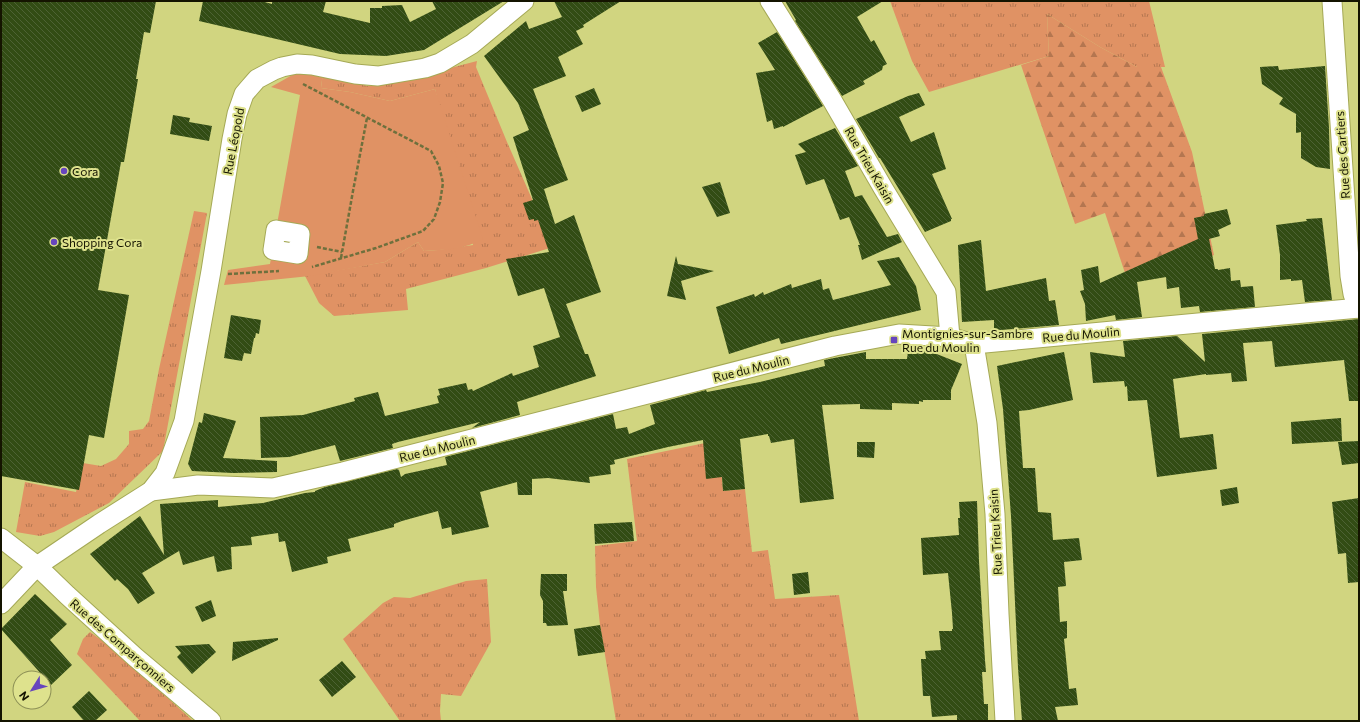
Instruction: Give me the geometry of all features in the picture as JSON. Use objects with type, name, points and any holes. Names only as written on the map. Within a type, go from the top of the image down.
[{"type":"street","name":"Rue Léopold","points":[[151,491],[165,473],[184,421],[211,271],[232,139],[237,114],[244,94],[257,79],[265,74],[282,67],[297,64],[312,65],[355,74],[378,76],[425,68],[440,63],[472,44],[524,1]]},
{"type":"street","name":"Rue Trieu Kaisin","points":[[770,1],[832,100],[946,292],[950,337]]},
{"type":"street","name":"Rue des Cartiers","points":[[1332,1],[1350,276],[1353,294],[1359,308]]},
{"type":"street","name":"Rue du Moulin","points":[[151,491],[198,485],[274,488],[343,472],[835,346],[899,334],[950,337],[974,344],[1359,308]]},
{"type":"street","name":"Rue Trieu Kaisin","points":[[974,344],[987,423],[995,514],[998,614],[1005,721]]},
{"type":"street","points":[[1,604],[37,566],[151,491]]},
{"type":"street","name":"Rue des Comparçonniers","points":[[1,538],[37,566],[135,657],[211,721]]},
{"type":"path","points":[[297,64],[298,81],[431,151],[439,166],[443,183],[440,202],[434,219],[423,231],[308,268]]},
{"type":"path","points":[[341,258],[367,118]]},
{"type":"path","points":[[299,244],[342,252]]},
{"type":"path","points":[[211,271],[231,274],[286,271]]},
{"type":"green space","points":[[890,1],[1149,1],[1165,67],[1137,67],[1100,47],[1047,14],[1049,56],[929,92],[912,61]]},
{"type":"green space","points":[[1047,14],[1100,47],[1137,67],[1161,67],[1192,152],[1214,255],[1149,280],[1146,263],[1125,273],[1105,213],[1075,224],[1021,65],[1049,56]]},
{"type":"green space","points":[[477,61],[476,67],[553,247],[486,268],[406,289],[408,310],[334,316],[319,303],[305,276],[385,262],[418,242],[424,251],[473,245],[435,89],[390,101],[350,92],[321,88],[323,72],[367,86],[416,77]]},
{"type":"green space","points":[[323,72],[321,88],[350,92],[390,101],[435,89],[483,239],[462,247],[424,251],[418,242],[385,262],[310,276],[224,285],[228,270],[270,264],[300,95],[271,87],[294,74]]},
{"type":"green space","points":[[194,211],[207,213],[163,451],[109,503],[54,532],[40,536],[16,532],[25,482],[76,492],[83,463],[101,466],[116,459],[129,444],[129,431],[143,429],[149,421]]},
{"type":"green space","points":[[715,441],[720,455],[723,491],[745,489],[752,552],[768,550],[775,599],[839,595],[859,721],[616,721],[600,625],[596,587],[595,546],[637,541],[627,459]]},
{"type":"green space","points":[[487,579],[491,642],[461,696],[441,694],[441,721],[400,721],[343,639],[383,603],[394,597],[410,598],[466,581]]},
{"type":"green space","points":[[90,632],[114,649],[193,721],[140,721],[77,654],[83,639]]},
{"type":"building","name":"Shopping Cora","points":[[1,1],[156,1],[150,33],[144,32],[136,79],[138,79],[124,162],[121,162],[98,290],[129,295],[104,438],[89,435],[79,490],[1,476]]},
{"type":"building","points":[[203,1],[261,1],[272,4],[272,1],[326,1],[323,12],[370,23],[370,8],[382,8],[382,6],[402,5],[410,22],[436,9],[432,1],[504,1],[424,50],[386,56],[340,54],[199,21]]},
{"type":"building","points":[[554,1],[621,1],[576,31],[583,44],[558,57],[566,76],[533,89],[568,180],[544,189],[555,224],[574,215],[601,292],[566,304],[585,354],[588,354],[596,376],[517,402],[520,415],[472,428],[480,422],[398,442],[392,444],[393,448],[340,461],[335,445],[289,457],[261,458],[260,417],[303,415],[355,401],[354,398],[378,392],[385,416],[439,403],[437,396],[440,395],[438,389],[466,383],[468,390],[472,389],[473,391],[512,373],[513,376],[539,367],[533,346],[560,337],[544,288],[518,296],[506,259],[549,252],[538,220],[529,220],[523,203],[533,200],[513,137],[529,130],[518,103],[484,56],[526,21],[529,29],[562,17]]},
{"type":"building","points":[[785,1],[883,1],[857,17],[871,42],[874,40],[887,64],[883,66],[882,70],[863,81],[865,84],[842,96],[795,21],[796,20]]},
{"type":"building","points":[[777,32],[823,106],[783,127],[774,129],[772,120],[767,122],[756,73],[775,70],[758,43]]},
{"type":"building","points":[[1278,66],[1279,70],[1325,66],[1330,169],[1316,167],[1301,158],[1301,132],[1296,133],[1296,114],[1279,104],[1283,98],[1262,84],[1260,67]]},
{"type":"building","points":[[594,88],[601,104],[582,112],[575,96]]},
{"type":"building","points":[[919,93],[925,105],[899,117],[911,142],[934,132],[946,169],[932,174],[952,219],[951,221],[925,232],[856,119],[908,96]]},
{"type":"building","points":[[173,115],[190,118],[189,122],[212,126],[209,141],[170,134]]},
{"type":"building","points":[[835,128],[858,166],[845,171],[855,197],[862,195],[887,237],[898,234],[902,242],[862,260],[858,245],[860,245],[849,217],[840,220],[824,179],[806,185],[795,155],[806,152],[798,144]]},
{"type":"building","points":[[720,182],[730,213],[717,217],[702,187]]},
{"type":"building","points":[[1227,209],[1231,224],[1218,230],[1220,236],[1209,239],[1215,269],[1230,268],[1231,281],[1240,280],[1241,287],[1253,286],[1255,307],[1200,312],[1199,306],[1181,308],[1179,287],[1167,289],[1166,277],[1137,282],[1142,317],[1116,320],[1115,315],[1086,321],[1085,304],[1080,291],[1084,290],[1081,270],[1098,266],[1100,283],[1198,239],[1194,218],[1204,216],[1204,214]]},
{"type":"building","points":[[1322,218],[1332,300],[1305,302],[1302,280],[1280,280],[1280,255],[1276,225],[1307,221],[1306,219]]},
{"type":"building","points":[[981,240],[986,291],[1046,278],[1049,301],[1055,300],[1059,325],[1001,330],[994,329],[994,320],[962,322],[958,245]]},
{"type":"building","points":[[676,256],[678,264],[714,271],[681,281],[686,300],[667,296]]},
{"type":"building","points":[[899,257],[916,286],[921,310],[781,344],[779,338],[729,354],[716,307],[754,294],[755,297],[763,292],[764,295],[791,284],[792,288],[821,279],[823,290],[829,288],[833,300],[891,285],[877,261]]},
{"type":"building","points":[[231,315],[261,320],[259,334],[256,333],[254,338],[251,354],[244,353],[242,361],[224,358]]},
{"type":"building","points":[[1359,319],[1359,401],[1349,401],[1344,360],[1275,367],[1272,341],[1243,343],[1247,381],[1232,382],[1231,373],[1206,374],[1173,379],[1180,438],[1213,434],[1217,469],[1157,477],[1147,400],[1128,401],[1127,386],[1125,387],[1124,381],[1093,383],[1090,352],[1125,357],[1123,341],[1177,336],[1205,362],[1202,334]]},
{"type":"building","points":[[908,351],[929,351],[962,364],[951,390],[951,400],[923,400],[923,402],[919,401],[919,404],[892,403],[892,410],[860,409],[860,404],[822,405],[834,499],[800,503],[794,439],[771,443],[768,434],[740,439],[745,489],[723,491],[722,477],[706,479],[703,440],[614,460],[615,464],[610,465],[611,474],[589,477],[590,483],[548,478],[532,479],[532,495],[518,495],[517,482],[480,492],[489,527],[452,535],[451,527],[442,529],[438,511],[402,521],[394,524],[394,527],[348,539],[351,551],[327,557],[328,563],[292,572],[285,541],[279,542],[278,533],[251,537],[252,545],[231,547],[232,569],[217,572],[214,556],[183,565],[179,551],[142,573],[155,593],[138,604],[128,589],[117,579],[115,581],[90,554],[140,516],[164,555],[160,504],[218,500],[218,507],[263,503],[315,492],[325,487],[397,469],[399,470],[401,477],[405,474],[447,465],[445,457],[613,414],[616,429],[627,427],[629,434],[655,424],[650,405],[706,390],[707,392],[760,382],[825,366],[824,360],[866,352],[866,359],[907,359]]},
{"type":"building","points":[[1064,352],[1073,400],[1019,411],[1023,468],[1035,468],[1038,512],[1051,513],[1053,540],[1079,538],[1082,560],[1064,562],[1066,586],[1058,587],[1060,622],[1067,621],[1067,638],[1064,639],[1069,689],[1076,688],[1078,705],[1055,707],[1058,721],[1022,721],[1011,516],[1003,409],[997,366]]},
{"type":"building","points":[[204,413],[236,421],[223,458],[277,461],[277,472],[233,473],[192,471],[188,464],[199,422],[202,423]]},
{"type":"building","points":[[1341,418],[1342,441],[1292,444],[1291,422]]},
{"type":"building","points":[[1359,441],[1359,463],[1342,465],[1338,442]]},
{"type":"building","points":[[857,442],[875,442],[874,458],[857,457]]},
{"type":"building","points":[[1237,487],[1239,503],[1222,506],[1220,490]]},
{"type":"building","points":[[1359,498],[1359,582],[1348,583],[1346,553],[1338,554],[1332,502]]},
{"type":"building","points":[[977,501],[986,672],[982,672],[984,704],[988,704],[988,721],[957,721],[957,715],[932,717],[930,696],[923,696],[921,659],[926,659],[925,651],[941,650],[939,631],[952,631],[953,629],[948,573],[923,575],[921,538],[959,535],[959,502]]},
{"type":"building","points":[[632,522],[634,541],[595,544],[594,524]]},
{"type":"building","points":[[808,572],[810,593],[794,595],[792,574]]},
{"type":"building","points":[[541,574],[567,574],[567,591],[563,591],[568,625],[547,626],[546,623],[543,623],[543,601],[540,595]]},
{"type":"building","points":[[35,594],[67,624],[50,640],[72,665],[52,684],[52,670],[38,670],[1,629]]},
{"type":"building","points":[[211,600],[216,616],[202,622],[195,607]]},
{"type":"building","points":[[600,625],[605,652],[578,656],[574,629]]},
{"type":"building","points":[[278,638],[278,640],[232,661],[233,642]]},
{"type":"building","points":[[209,644],[216,652],[192,674],[177,657],[181,653],[175,646]]},
{"type":"building","points":[[342,661],[356,677],[332,697],[319,680]]},
{"type":"building","points":[[89,691],[107,710],[95,721],[84,721],[72,707]]},
{"type":"place","name":"Cora","points":[[64,171]]},
{"type":"place","name":"Shopping Cora","points":[[54,242]]},
{"type":"place","name":"Montignies-sur-Sambre Rue du Moulin","points":[[894,340]]}]
